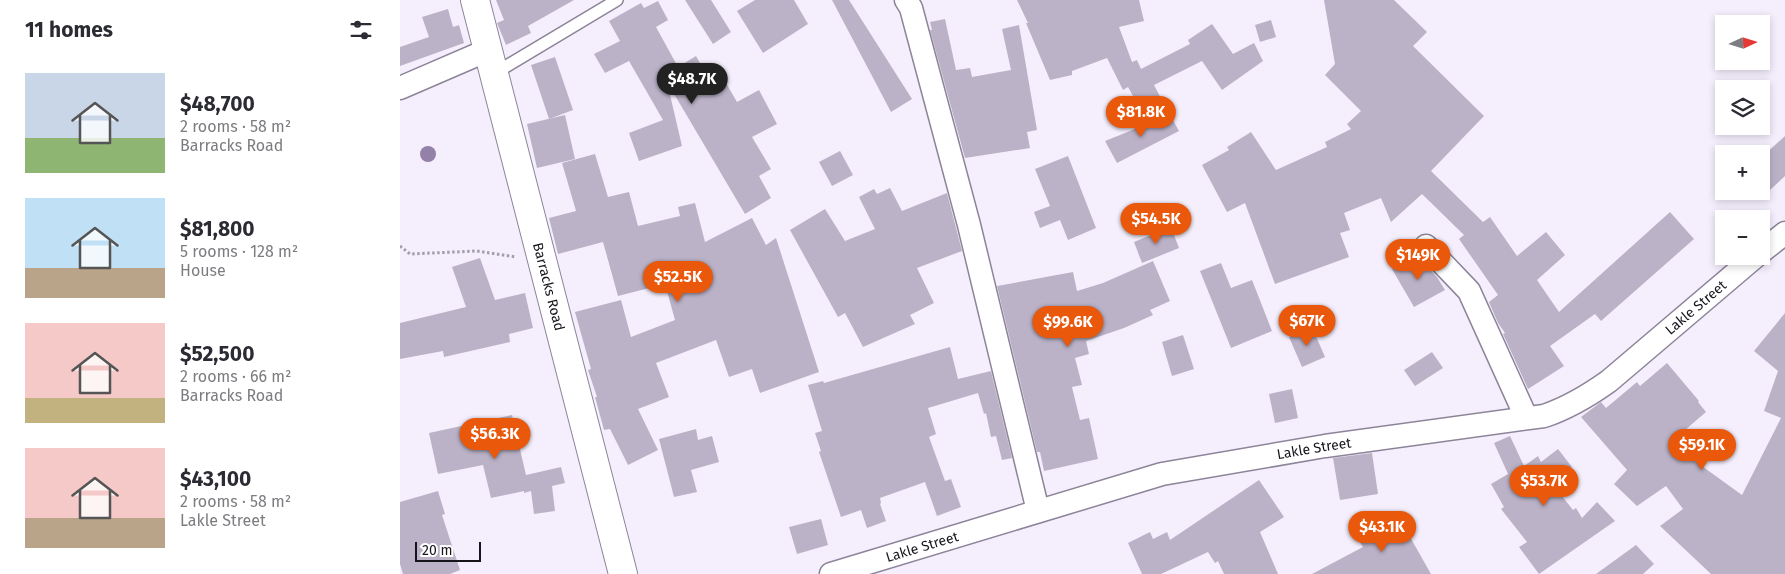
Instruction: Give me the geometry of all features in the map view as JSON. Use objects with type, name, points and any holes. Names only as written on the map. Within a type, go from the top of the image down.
[{"type":"street","name":"Barracks Road","points":[[475,0],[623,574]]},
{"type":"street","points":[[906,0],[911,8],[968,225],[1038,511]]},
{"type":"street","points":[[400,88],[490,62]]},
{"type":"street","points":[[1770,245],[1785,233]]},
{"type":"street","points":[[1426,246],[1470,291],[1526,417]]},
{"type":"street","name":"Lakle Street","points":[[831,574],[1162,474],[1326,446],[1544,416],[1584,399],[1609,381],[1745,265]]},
{"type":"lane","points":[[490,62],[617,0]]},
{"type":"path","points":[[400,246],[410,254],[476,251],[542,261]]},
{"type":"building","points":[[496,0],[574,0],[528,26],[531,33],[506,45],[497,23],[504,20]]},
{"type":"building","points":[[685,0],[711,0],[731,32],[713,44]]},
{"type":"building","points":[[755,0],[794,0],[808,24],[763,53],[737,11]]},
{"type":"building","points":[[832,0],[849,0],[912,99],[891,112]]},
{"type":"building","points":[[1017,0],[1139,0],[1144,21],[1119,27],[1132,62],[1137,60],[1141,69],[1190,44],[1188,40],[1212,24],[1233,54],[1254,43],[1263,61],[1222,90],[1202,61],[1154,85],[1166,108],[1142,112],[1128,87],[1123,90],[1107,58],[1072,71],[1072,75],[1050,80]]},
{"type":"building","points":[[1324,0],[1394,0],[1427,32],[1413,46],[1484,116],[1431,171],[1483,222],[1490,217],[1517,256],[1546,232],[1565,255],[1537,280],[1559,312],[1670,212],[1694,239],[1601,321],[1595,314],[1550,346],[1564,366],[1528,389],[1503,334],[1505,333],[1498,323],[1489,302],[1498,295],[1459,239],[1464,235],[1422,194],[1391,222],[1381,198],[1344,213],[1350,230],[1340,233],[1349,257],[1275,284],[1245,203],[1227,212],[1202,165],[1229,150],[1227,147],[1251,132],[1276,170],[1327,147],[1325,142],[1351,129],[1347,124],[1361,111],[1325,75],[1335,64]]},
{"type":"building","points":[[658,1],[668,20],[656,27],[678,67],[696,56],[715,90],[726,83],[737,102],[759,90],[777,124],[752,137],[771,169],[759,176],[771,198],[745,214],[667,82],[682,146],[639,161],[629,133],[663,120],[629,61],[605,73],[594,54],[620,41],[609,21],[641,3],[644,8]]},
{"type":"building","points":[[448,9],[453,27],[459,25],[464,43],[400,66],[400,47],[429,37],[422,17]]},
{"type":"building","points":[[945,19],[956,70],[970,68],[972,77],[1011,70],[1002,29],[1019,25],[1037,130],[1027,132],[1030,148],[965,158],[930,30],[932,30],[930,22]]},
{"type":"building","points":[[1271,20],[1276,37],[1260,42],[1255,25]]},
{"type":"building","points":[[555,57],[573,110],[549,119],[531,65]]},
{"type":"building","points":[[565,115],[575,159],[537,168],[527,124]]},
{"type":"building","points":[[1170,115],[1179,131],[1117,163],[1105,141]]},
{"type":"building","points":[[1785,136],[1785,176],[1770,190],[1770,150]]},
{"type":"building","points":[[840,151],[853,175],[832,186],[819,162]]},
{"type":"building","points":[[595,154],[608,197],[629,192],[638,226],[680,216],[678,207],[695,203],[705,242],[752,218],[766,245],[776,238],[819,372],[760,393],[752,369],[729,377],[716,340],[656,363],[669,397],[638,409],[658,450],[628,465],[610,429],[604,430],[595,397],[597,397],[588,370],[591,369],[575,312],[621,300],[631,337],[675,320],[665,284],[618,296],[603,242],[558,254],[549,218],[576,211],[562,163]]},
{"type":"building","points":[[1068,156],[1096,228],[1068,240],[1060,220],[1040,228],[1034,212],[1050,206],[1035,169]]},
{"type":"building","points":[[890,188],[902,211],[947,193],[962,251],[917,268],[934,303],[910,315],[915,324],[863,347],[845,313],[838,317],[790,230],[825,209],[845,241],[875,229],[859,197],[874,189],[877,194]]},
{"type":"building","points":[[1171,227],[1179,248],[1142,263],[1134,242]]},
{"type":"building","points":[[1416,255],[1437,277],[1445,290],[1414,307],[1392,269]]},
{"type":"building","points":[[480,258],[495,300],[525,293],[533,328],[509,334],[510,342],[444,357],[443,351],[400,359],[400,323],[466,307],[452,267]]},
{"type":"building","points":[[1153,261],[1170,301],[1150,310],[1153,315],[1124,328],[1086,341],[1089,354],[1075,358],[1082,385],[1072,387],[1080,420],[1089,418],[1098,459],[1044,471],[1040,452],[1037,452],[997,286],[1073,272],[1077,291],[1103,283]]},
{"type":"building","points":[[1221,263],[1231,288],[1252,280],[1272,331],[1231,348],[1200,271]]},
{"type":"building","points":[[1785,313],[1785,574],[1711,574],[1660,526],[1683,509],[1666,486],[1637,506],[1614,484],[1627,470],[1581,417],[1601,402],[1606,408],[1637,382],[1640,386],[1667,363],[1706,412],[1670,443],[1742,495],[1781,418],[1764,411],[1778,371],[1754,351]]},
{"type":"building","points":[[1312,327],[1325,357],[1302,367],[1289,337]]},
{"type":"building","points":[[1183,335],[1194,369],[1172,376],[1162,342]]},
{"type":"building","points":[[950,347],[958,379],[991,371],[1012,458],[1002,460],[996,436],[991,437],[986,413],[984,414],[978,393],[928,408],[936,434],[929,437],[945,481],[951,479],[961,507],[937,516],[925,482],[880,498],[880,504],[886,521],[867,528],[861,510],[841,517],[819,452],[821,451],[815,433],[822,431],[808,385],[823,381],[824,383]]},
{"type":"building","points":[[1432,352],[1443,368],[1415,386],[1404,370]]},
{"type":"building","points":[[1292,389],[1298,418],[1275,423],[1269,394]]},
{"type":"building","points":[[512,415],[526,475],[561,467],[565,483],[552,486],[555,511],[534,514],[531,491],[491,498],[483,465],[438,474],[429,433]]},
{"type":"building","points":[[696,429],[698,440],[712,436],[719,462],[691,470],[697,492],[674,497],[659,439]]},
{"type":"building","points":[[1510,436],[1524,466],[1538,456],[1541,462],[1558,449],[1572,467],[1551,482],[1573,510],[1576,508],[1582,518],[1597,502],[1615,521],[1539,574],[1519,547],[1527,542],[1501,509],[1504,507],[1491,484],[1508,474],[1494,443]]},
{"type":"building","points":[[1372,453],[1378,494],[1340,500],[1333,458]]},
{"type":"building","points":[[1259,480],[1284,517],[1260,532],[1278,574],[1224,574],[1218,561],[1215,563],[1208,552],[1161,574],[1142,574],[1128,543],[1150,532],[1153,539],[1167,532],[1170,540]]},
{"type":"building","points":[[438,491],[445,514],[442,515],[460,570],[450,574],[403,574],[400,564],[400,502]]},
{"type":"building","points":[[1397,514],[1431,574],[1312,574],[1363,547],[1357,537]]},
{"type":"building","points":[[821,519],[828,545],[797,554],[789,527]]},
{"type":"building","points":[[1636,545],[1654,564],[1643,574],[1596,574]]}]
